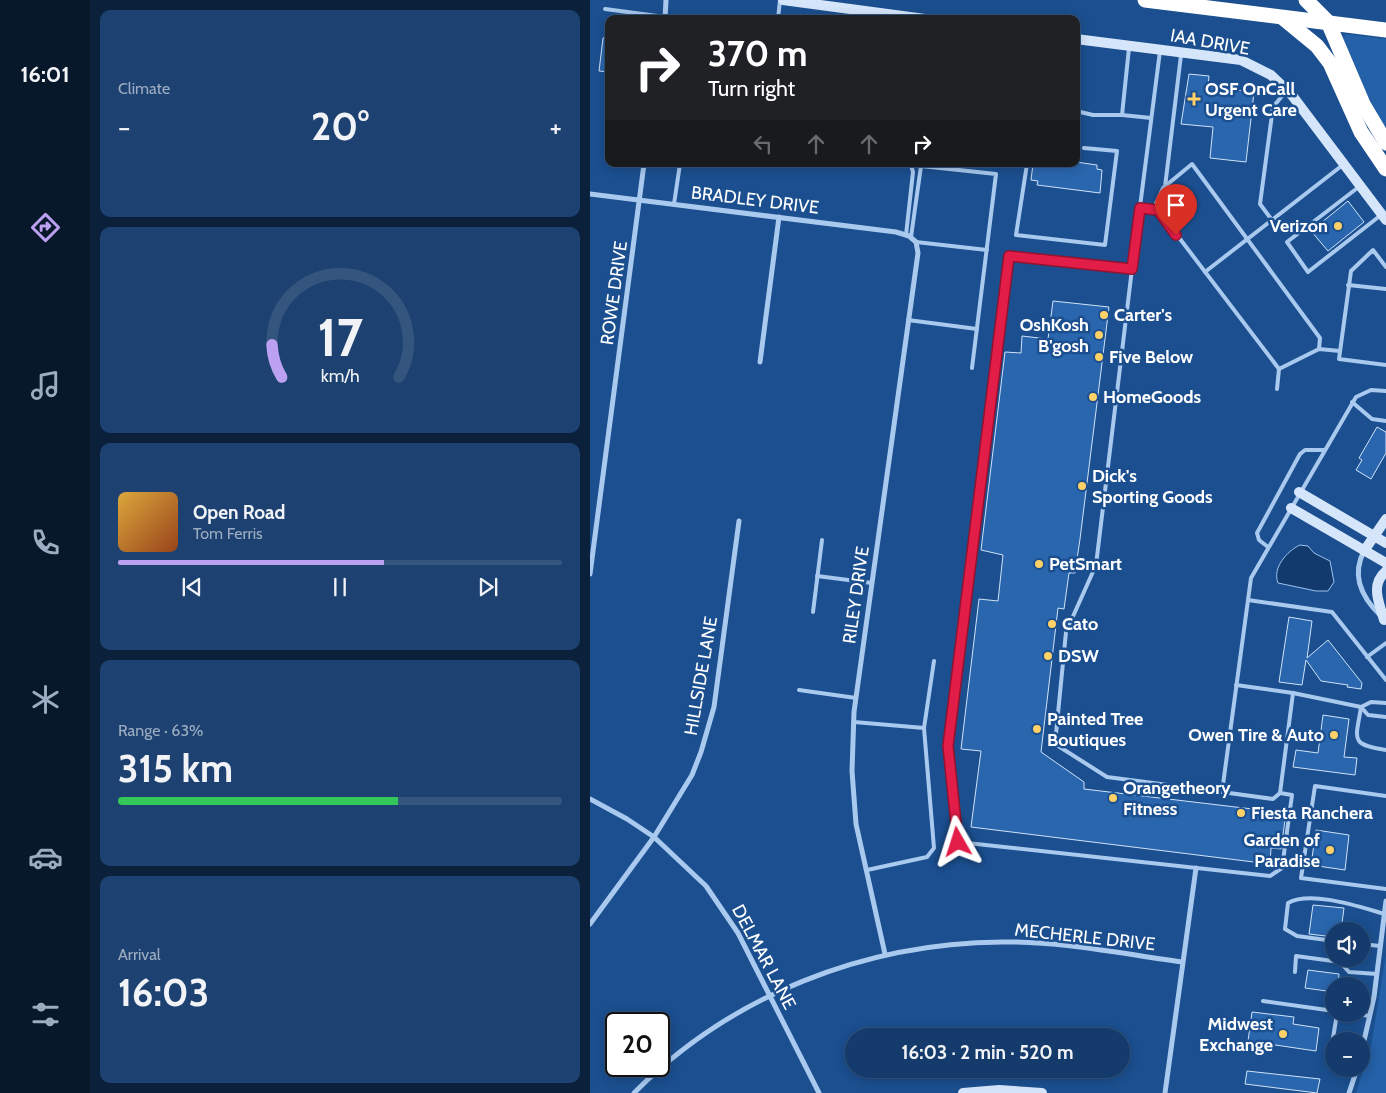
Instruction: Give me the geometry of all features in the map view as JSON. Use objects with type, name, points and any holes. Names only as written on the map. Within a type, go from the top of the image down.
[{"type":"highway","points":[[1145,0],[1386,30]]},
{"type":"highway","points":[[1306,0],[1328,22],[1363,104],[1386,144]]},
{"type":"highway","points":[[1282,17],[1307,36],[1325,57],[1362,132],[1386,169]]},
{"type":"street","points":[[665,15],[666,0]]},
{"type":"street","points":[[782,0],[871,15]]},
{"type":"street","name":"IAA DRIVE","points":[[1080,39],[1250,63],[1271,75],[1287,90],[1384,217]]},
{"type":"street","name":"ROWE DRIVE","points":[[590,574],[644,167]]},
{"type":"street","name":"BRADLEY DRIVE","points":[[590,194],[779,217],[912,239]]},
{"type":"street","points":[[760,362],[779,217]]},
{"type":"street","name":"RILEY DRIVE","points":[[884,954],[856,824],[853,796],[854,722],[918,253],[912,239]]},
{"type":"street","points":[[1299,492],[1386,543]]},
{"type":"street","points":[[1291,508],[1386,563]]},
{"type":"street","points":[[1385,621],[1372,607],[1361,590],[1359,567],[1364,551],[1373,535],[1386,519]]},
{"type":"street","name":"HILLSIDE LANE","points":[[590,924],[654,837],[692,774],[709,728],[714,707],[739,521]]},
{"type":"street","points":[[1385,621],[1376,594],[1377,582],[1386,571]]},
{"type":"street","name":"DELMAR LANE","points":[[590,799],[627,819],[654,837],[706,886],[726,913],[819,1093]]},
{"type":"street","points":[[1165,1093],[1196,868]]},
{"type":"street","points":[[1370,1016],[1386,901]]},
{"type":"street","name":"MECHERLE DRIVE","points":[[634,1093],[711,1030],[770,995],[824,972],[884,954],[937,946],[1002,942],[1036,943],[1182,962]]},
{"type":"street","points":[[1349,1093],[1354,1077]]},
{"type":"street","points":[[963,1093],[999,1090],[1042,1093]]},
{"type":"lane","points":[[779,15],[782,0]]},
{"type":"lane","points":[[605,9],[645,15]]},
{"type":"lane","points":[[1122,115],[1129,46]]},
{"type":"lane","points":[[1160,50],[1096,565],[1066,632],[1055,744],[1107,777],[1272,799],[1280,793],[1293,693]]},
{"type":"lane","points":[[1153,210],[1165,187],[1181,52]]},
{"type":"lane","points":[[1272,220],[1260,204],[1273,107],[1287,90]]},
{"type":"lane","points":[[1080,113],[1151,118]]},
{"type":"lane","points":[[1027,167],[1016,235],[1105,245],[1118,151],[1084,148]]},
{"type":"lane","points":[[1165,187],[1192,164],[1320,338],[1319,349]]},
{"type":"lane","points":[[1205,272],[1344,164]]},
{"type":"lane","points":[[674,204],[680,167]]},
{"type":"lane","points":[[912,167],[912,239]]},
{"type":"lane","points":[[912,239],[921,167]]},
{"type":"lane","points":[[930,167],[996,174],[972,368]]},
{"type":"lane","points":[[1360,186],[1287,242],[1308,272],[1384,217]]},
{"type":"lane","points":[[1140,208],[1158,210],[1279,369],[1277,389]]},
{"type":"lane","points":[[912,239],[987,250]]},
{"type":"lane","points":[[1386,268],[1373,250],[1351,270],[1339,360],[1386,365]]},
{"type":"lane","points":[[1132,269],[1009,256],[948,746],[958,842],[1270,876],[1282,868],[1292,795],[1280,793]]},
{"type":"lane","points":[[1348,285],[1386,288]]},
{"type":"lane","points":[[908,320],[977,329]]},
{"type":"lane","points":[[1279,369],[1319,349],[1340,351]]},
{"type":"lane","points":[[1222,792],[1251,578],[1352,402],[1356,397],[1371,390],[1386,391]]},
{"type":"lane","points":[[1352,402],[1372,419],[1386,421]]},
{"type":"lane","points":[[1268,547],[1259,540],[1257,533],[1300,454],[1305,450],[1324,450]]},
{"type":"lane","points":[[813,612],[822,540]]},
{"type":"lane","points":[[817,576],[872,583]]},
{"type":"lane","points":[[1248,600],[1332,612],[1386,680]]},
{"type":"lane","points":[[1367,657],[1386,643]]},
{"type":"lane","points":[[867,870],[927,857],[934,848],[924,728],[934,661]]},
{"type":"lane","points":[[1236,685],[1293,693],[1361,707],[1368,715],[1386,717]]},
{"type":"lane","points":[[799,690],[856,698]]},
{"type":"lane","points":[[1361,707],[1371,702],[1386,703]]},
{"type":"lane","points":[[1361,707],[1357,736],[1359,744],[1364,747],[1386,750]]},
{"type":"lane","points":[[854,722],[924,728]]},
{"type":"lane","points":[[1386,796],[1315,786],[1301,878],[1386,889]]},
{"type":"lane","points":[[1325,940],[1297,936],[1285,929],[1288,903],[1296,898],[1305,898],[1347,904],[1384,914]]},
{"type":"lane","points":[[1370,945],[1380,946]]},
{"type":"lane","points":[[1295,972],[1296,956],[1340,962],[1349,972],[1376,974]]},
{"type":"lane","points":[[1263,1000],[1325,1010]]},
{"type":"shaded area","points":[[1346,34],[1386,39],[1386,129],[1366,93],[1343,37]]},
{"type":"shaded area","points":[[1300,545],[1308,546],[1314,553],[1330,561],[1334,582],[1328,591],[1316,591],[1278,583],[1277,572],[1279,566],[1290,551]]},
{"type":"shaded area","points":[[1386,954],[1386,1093],[1356,1093],[1361,1077],[1370,1077],[1371,1046]]},
{"type":"building","points":[[603,38],[605,38],[605,72],[599,71]]},
{"type":"building","points":[[1189,74],[1209,76],[1208,87],[1254,92],[1246,162],[1210,158],[1213,127],[1181,124]]},
{"type":"building","points":[[1080,163],[1097,165],[1097,169],[1102,170],[1100,193],[1037,185],[1038,181],[1031,180],[1033,167],[1080,167]]},
{"type":"building","name":"Verizon","points":[[1348,201],[1364,222],[1328,251],[1311,231]]},
{"type":"building","points":[[1053,301],[1109,307],[1075,573],[1069,573],[1064,609],[1058,608],[1041,752],[1084,782],[1084,789],[1286,813],[1281,849],[1271,848],[1270,864],[971,827],[981,751],[961,749],[979,599],[998,601],[1003,555],[981,550],[1005,352],[1021,353],[1022,336],[1048,339]]},
{"type":"building","points":[[1377,427],[1386,432],[1386,453],[1371,479],[1356,470],[1362,460],[1359,458]]},
{"type":"building","points":[[1289,617],[1312,621],[1307,658],[1328,640],[1362,683],[1361,689],[1321,681],[1306,660],[1302,685],[1279,682]]},
{"type":"building","name":"Owen Tire & Auto","points":[[1323,715],[1349,719],[1344,757],[1357,758],[1355,775],[1293,767],[1296,750],[1318,753]]},
{"type":"building","name":"Garden of Paradise","points":[[1316,830],[1349,835],[1345,870],[1311,865]]},
{"type":"building","points":[[1313,905],[1344,908],[1342,922],[1325,922],[1325,936],[1309,934]]},
{"type":"building","points":[[1308,970],[1339,974],[1339,977],[1325,977],[1325,991],[1305,988]]},
{"type":"building","name":"Midwest Exchange","points":[[1252,1012],[1294,1017],[1293,1024],[1319,1028],[1316,1051],[1248,1041]]},
{"type":"building","points":[[1247,1071],[1320,1079],[1317,1093],[1245,1084]]},
{"type":"place","name":"OSF OnCall Urgent Care","points":[[1194,99]]},
{"type":"place","name":"Verizon","points":[[1338,226]]},
{"type":"place","name":"Carter's","points":[[1104,315]]},
{"type":"place","name":"OshKosh B'gosh","points":[[1099,335]]},
{"type":"place","name":"Five Below","points":[[1099,357]]},
{"type":"place","name":"HomeGoods","points":[[1093,397]]},
{"type":"place","name":"Dick's Sporting Goods","points":[[1082,486]]},
{"type":"place","name":"PetSmart","points":[[1039,564]]},
{"type":"place","name":"Cato","points":[[1052,624]]},
{"type":"place","name":"DSW","points":[[1048,656]]},
{"type":"place","name":"Painted Tree Boutiques","points":[[1037,729]]},
{"type":"place","name":"Owen Tire & Auto","points":[[1334,735]]},
{"type":"place","name":"Orangetheory Fitness","points":[[1113,798]]},
{"type":"place","name":"Fiesta Ranchera","points":[[1241,813]]},
{"type":"place","name":"Garden of Paradise","points":[[1330,850]]},
{"type":"place","name":"Midwest Exchange","points":[[1283,1034]]},
{"type":"route","points":[[958,842],[948,746],[976,506],[1009,256],[1132,269],[1140,208],[1158,210],[1176,235]]}]
